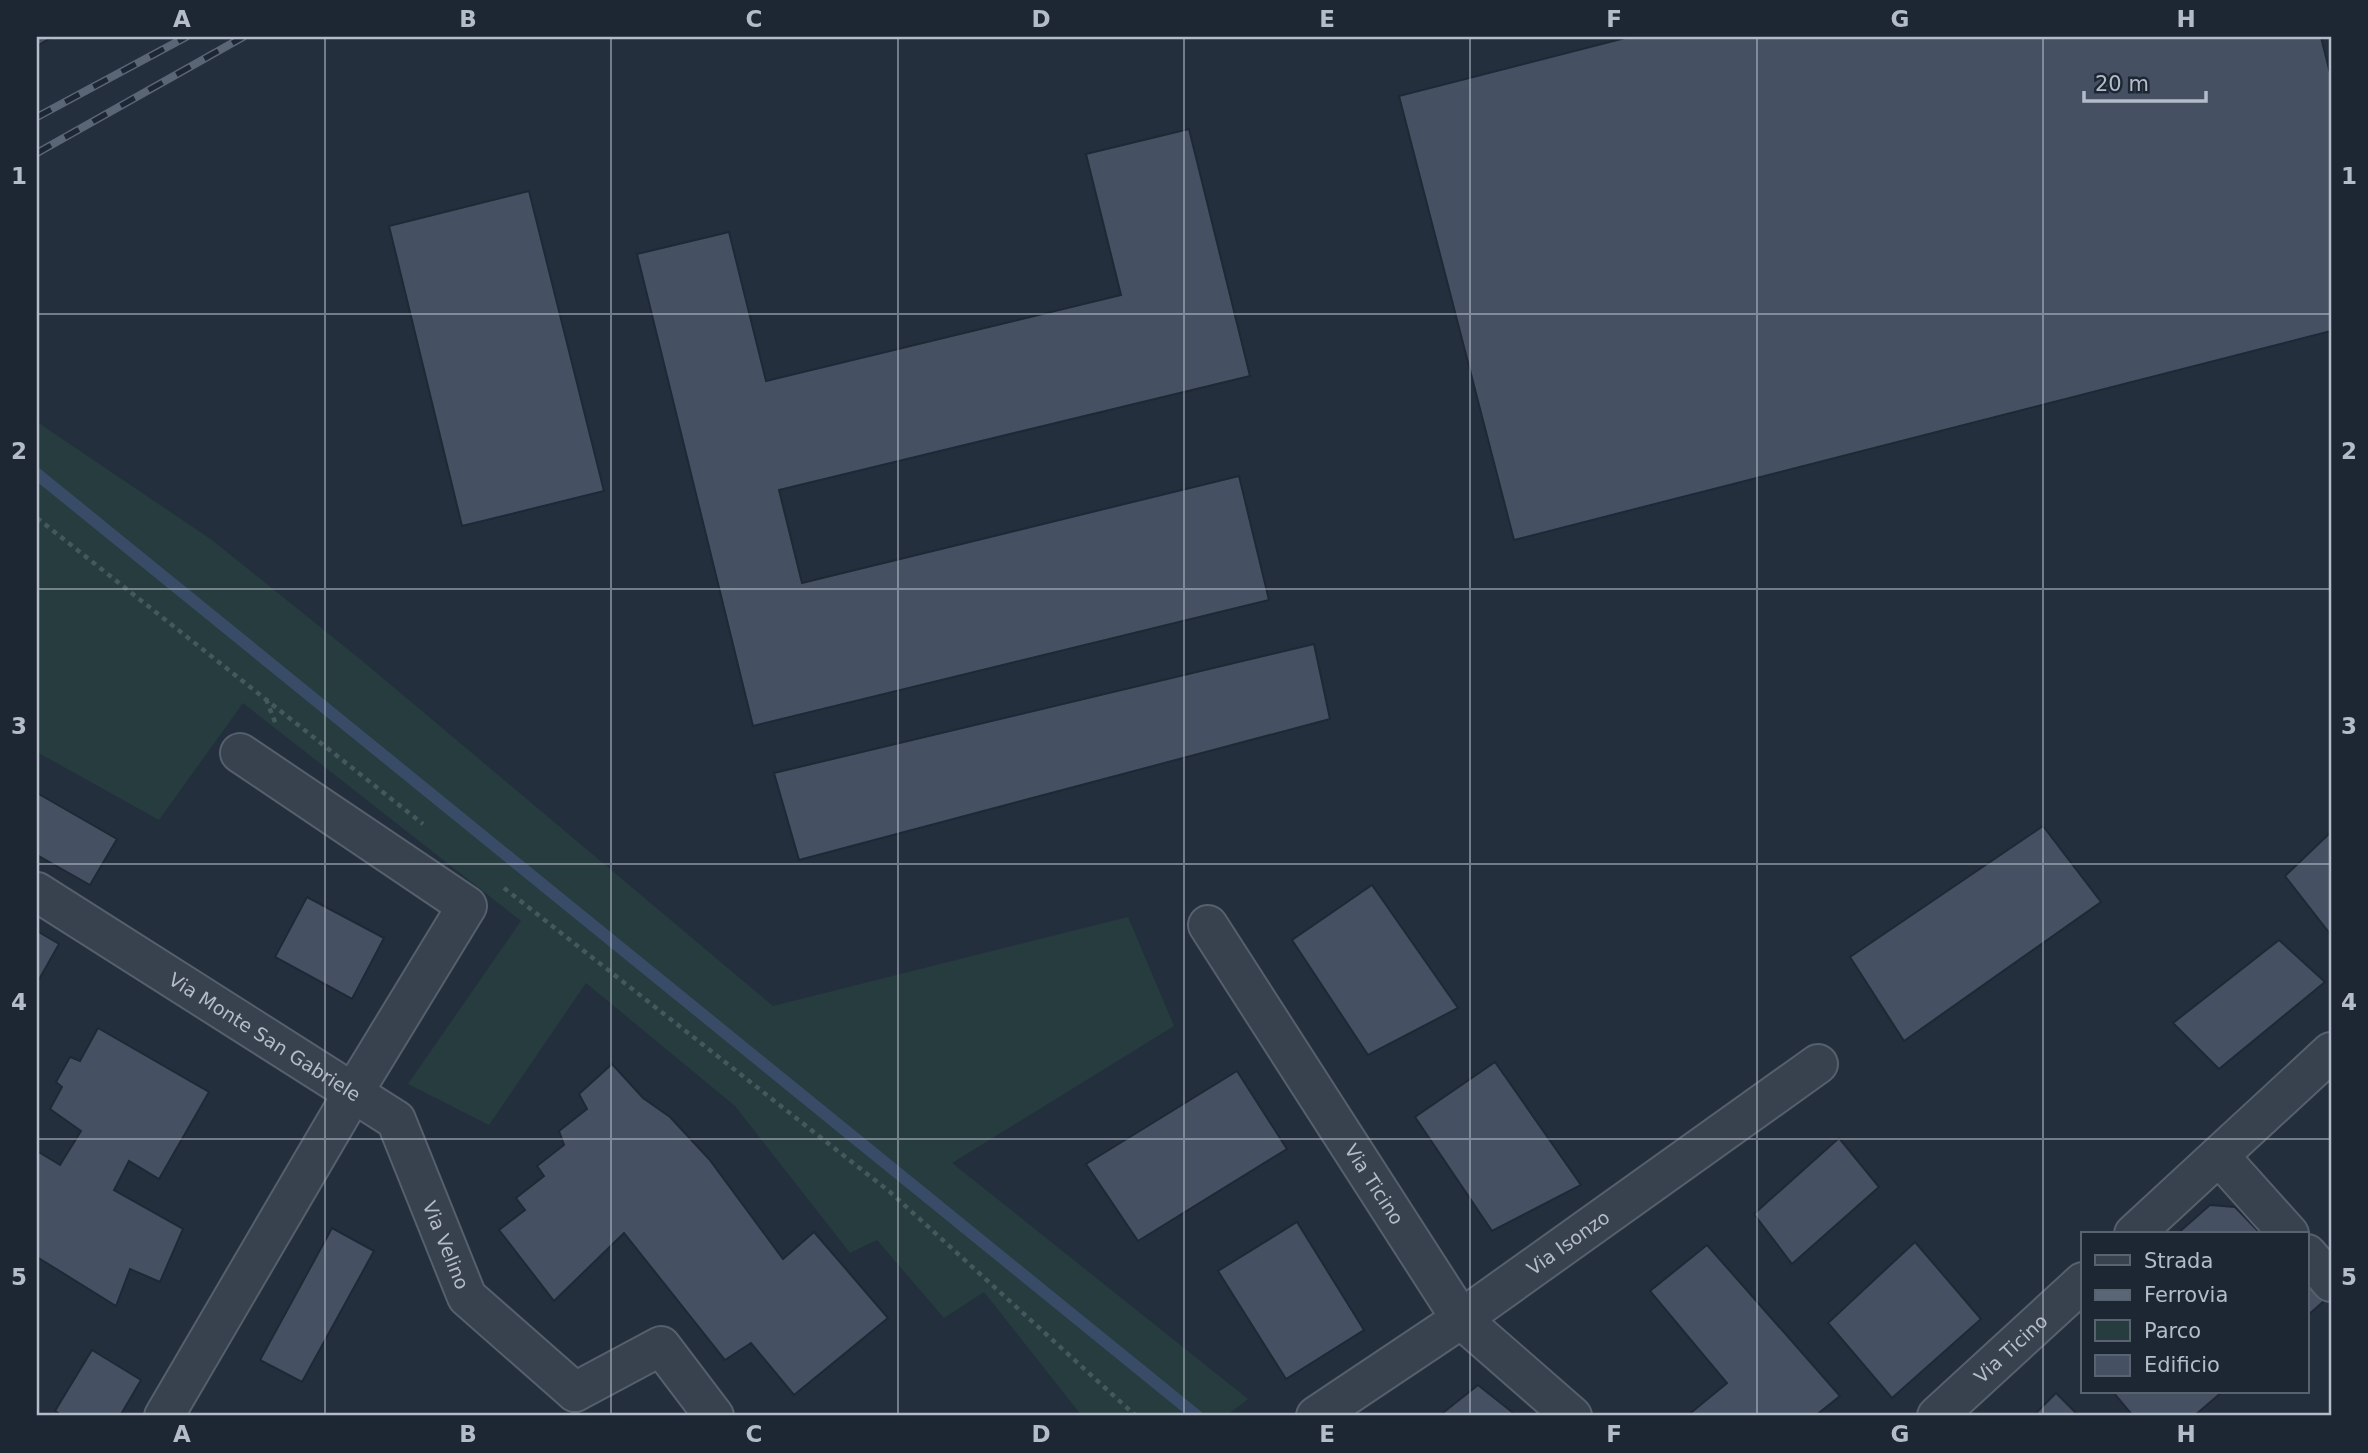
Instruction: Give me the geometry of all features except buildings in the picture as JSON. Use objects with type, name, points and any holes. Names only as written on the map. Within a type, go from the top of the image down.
[{"type":"street","points":[[240,754],[467,906],[353,1093]]},
{"type":"street","name":"Via Monte San Gabriele","points":[[37,892],[353,1093],[164,1416]]},
{"type":"street","name":"Via Ticino","points":[[1209,925],[1461,1319],[1573,1416]]},
{"type":"street","points":[[2136,1232],[2331,1052]]},
{"type":"street","name":"Via Isonzo","points":[[1316,1416],[1461,1319],[1818,1064]]},
{"type":"street","name":"Via Velino","points":[[353,1093],[397,1120],[467,1297],[569,1404]]},
{"type":"street","points":[[2219,1156],[2287,1232]]},
{"type":"street","points":[[2308,1255],[2331,1282]]},
{"type":"street","name":"Via Ticino","points":[[1937,1416],[2081,1284]]},
{"type":"street","points":[[569,1404],[662,1346],[713,1416]]},
{"type":"path","points":[[37,518],[434,833]]},
{"type":"path","points":[[498,883],[890,1192],[1136,1416]]},
{"type":"green space","points":[[37,422],[212,540],[366,664],[773,1006],[1128,917],[1174,1026],[952,1163],[1248,1399],[1226,1416],[1082,1416],[984,1292],[944,1318],[877,1240],[850,1253],[735,1106],[586,983],[489,1125],[408,1084],[521,921],[243,703],[159,820],[37,752]]},
{"type":"waterway","points":[[37,474],[1197,1416]]},
{"type":"railway","points":[[37,117],[186,37]]},
{"type":"railway","points":[[37,153],[243,37]]}]
